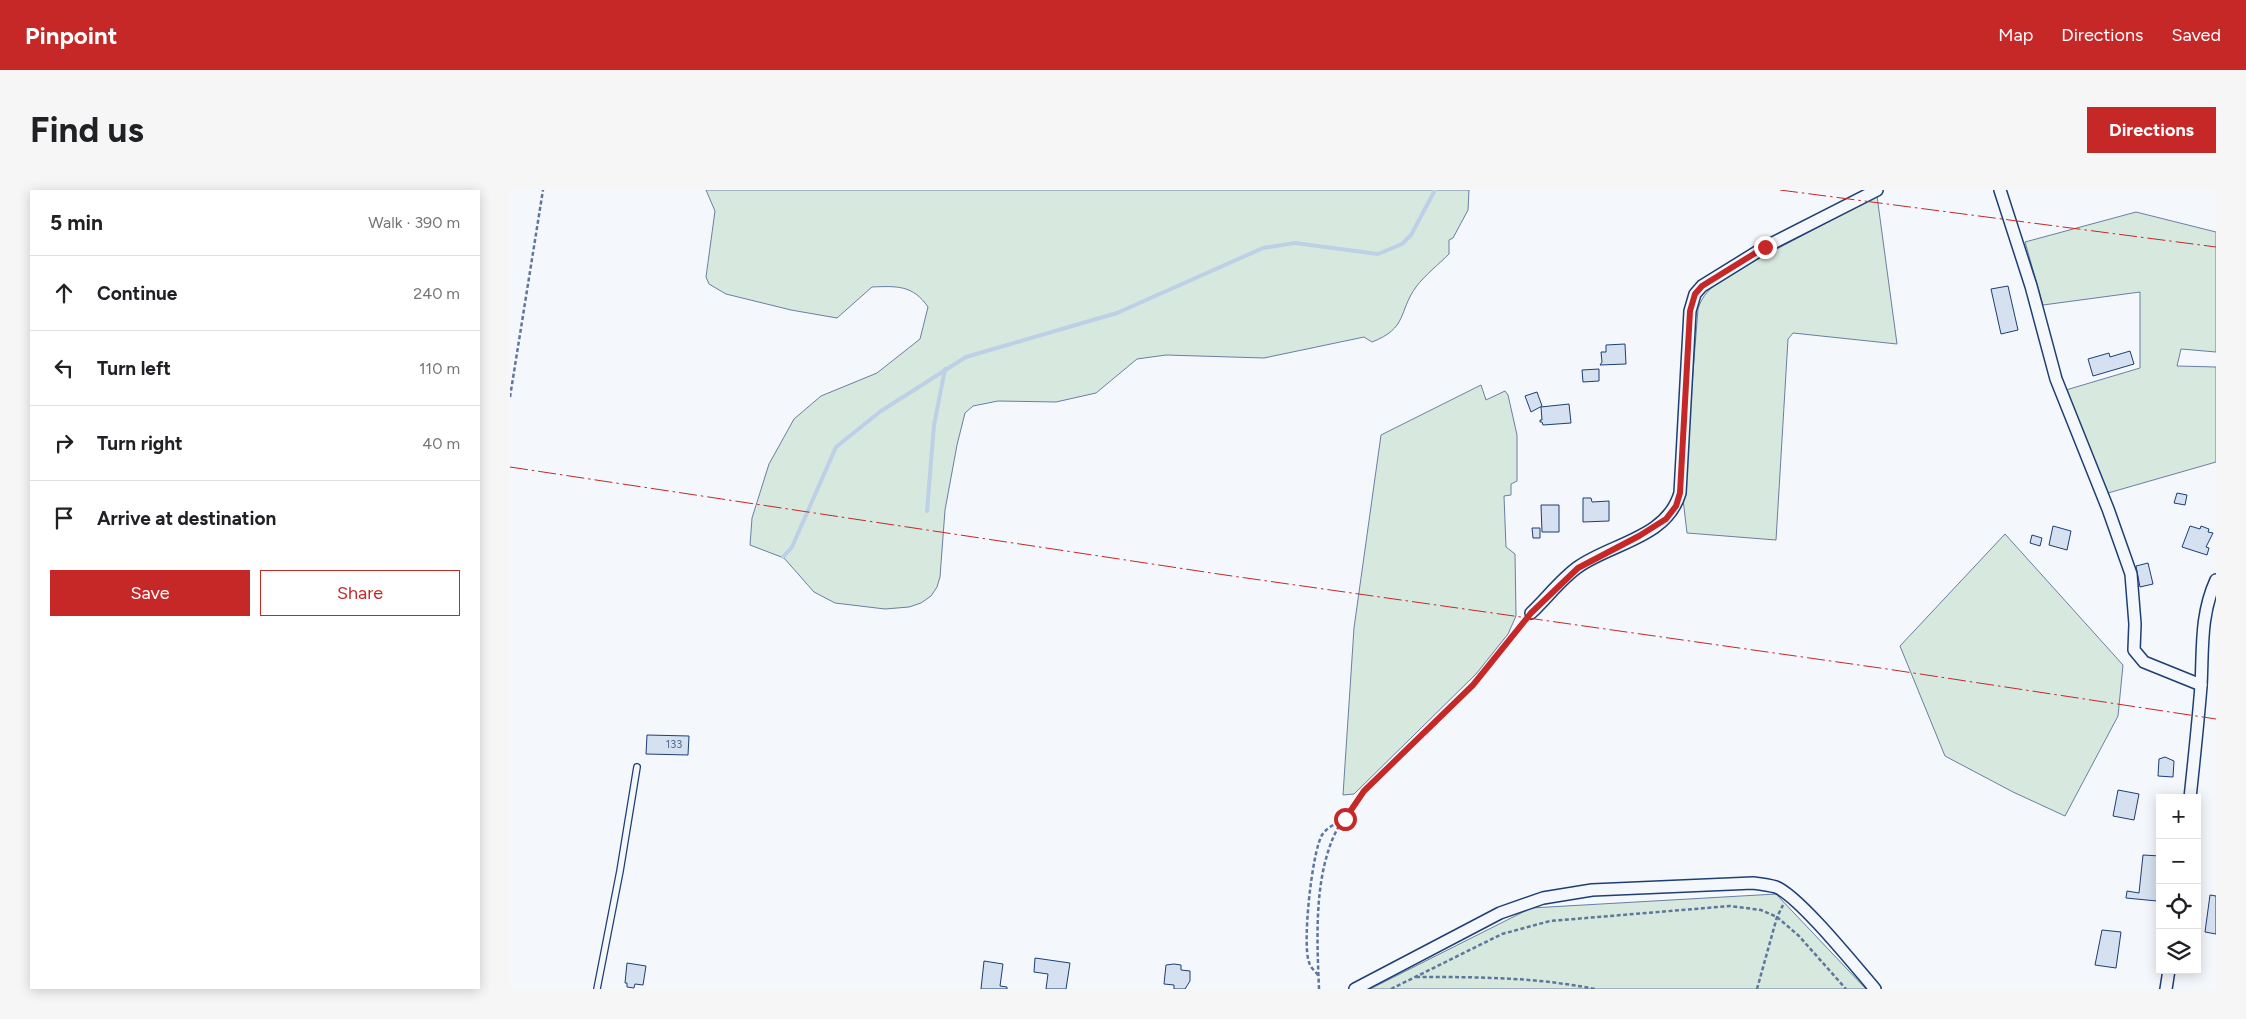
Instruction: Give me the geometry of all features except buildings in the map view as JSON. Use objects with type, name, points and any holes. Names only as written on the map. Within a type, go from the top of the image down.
[{"type":"street","points":[[1531,613],[1578,568],[1639,536],[1666,519],[1676,506],[1680,493],[1690,311],[1695,294],[1702,286],[1765,247],[1877,190]]},
{"type":"street","points":[[2000,190],[2031,286],[2056,379],[2108,508],[2131,574],[2135,624],[2134,650],[2144,662],[2201,685]]},
{"type":"street","points":[[2190,794],[2201,685],[2204,611],[2216,580]]},
{"type":"street","points":[[1355,989],[1500,913],[1543,898],[1592,890],[1753,883],[1777,888],[1788,894],[1819,925],[1875,989]]},
{"type":"street","points":[[2166,989],[2168,974]]},
{"type":"lane","points":[[597,989],[620,871],[637,767]]},
{"type":"path","points":[[510,397],[544,190]]},
{"type":"path","points":[[1319,989],[1317,934],[1319,901],[1328,854],[1334,837],[1364,791],[1473,685],[1531,613]]},
{"type":"path","points":[[1319,976],[1308,963],[1307,945],[1313,872],[1322,834],[1328,828],[1345,819]]},
{"type":"path","points":[[1757,989],[1777,917],[1788,894]]},
{"type":"path","points":[[1391,989],[1502,934],[1550,921],[1730,906],[1761,910],[1777,917],[1799,936],[1846,989]]},
{"type":"path","points":[[1415,977],[1500,977],[1568,984],[1595,989]]},
{"type":"shaded area","points":[[706,190],[1469,190],[1468,210],[1453,238],[1449,240],[1449,254],[1416,287],[1410,296],[1401,319],[1392,331],[1372,342],[1364,337],[1264,358],[1166,355],[1137,359],[1096,393],[1056,402],[998,401],[973,406],[965,413],[957,445],[945,510],[940,577],[937,587],[931,596],[921,603],[909,607],[885,609],[835,603],[814,592],[784,558],[750,545],[752,518],[769,464],[794,419],[821,396],[877,373],[920,339],[928,307],[916,294],[897,287],[872,287],[837,318],[791,310],[726,294],[709,284],[706,277],[715,211]]},
{"type":"shaded area","points":[[1877,196],[1897,344],[1793,333],[1788,339],[1776,540],[1687,533],[1683,499],[1698,309],[1702,300],[1707,292],[1722,278]]},
{"type":"shaded area","points":[[2136,212],[2216,232],[2216,352],[2181,349],[2177,366],[2216,367],[2216,462],[2108,493],[2066,390],[2140,368],[2140,292],[2043,305],[2025,242]]},
{"type":"shaded area","points":[[1481,385],[1486,400],[1505,391],[1508,395],[1517,435],[1517,481],[1511,484],[1511,495],[1504,496],[1506,547],[1515,554],[1516,616],[1508,634],[1476,674],[1354,794],[1343,795],[1354,628],[1381,435]]},
{"type":"shaded area","points":[[2005,534],[2123,665],[2118,716],[2065,816],[2013,792],[1945,756],[1900,646]]},
{"type":"shaded area","points":[[1776,894],[1866,989],[1370,989],[1531,908]]},
{"type":"waterway","points":[[783,557],[792,547],[836,447],[881,411],[966,357],[1117,313],[1263,248],[1295,243],[1378,254],[1402,244],[1411,235],[1435,190]]},
{"type":"waterway","points":[[927,511],[934,425],[945,369]]},
{"type":"power","points":[[1780,190],[2216,247]]},
{"type":"power","points":[[510,467],[1225,575],[1887,669],[2216,719]]},
{"type":"route","points":[[1345,819],[1364,791],[1431,728],[1473,685],[1531,613],[1578,568],[1639,536],[1666,519],[1676,506],[1680,493],[1690,311],[1695,294],[1702,286],[1765,247]]}]
